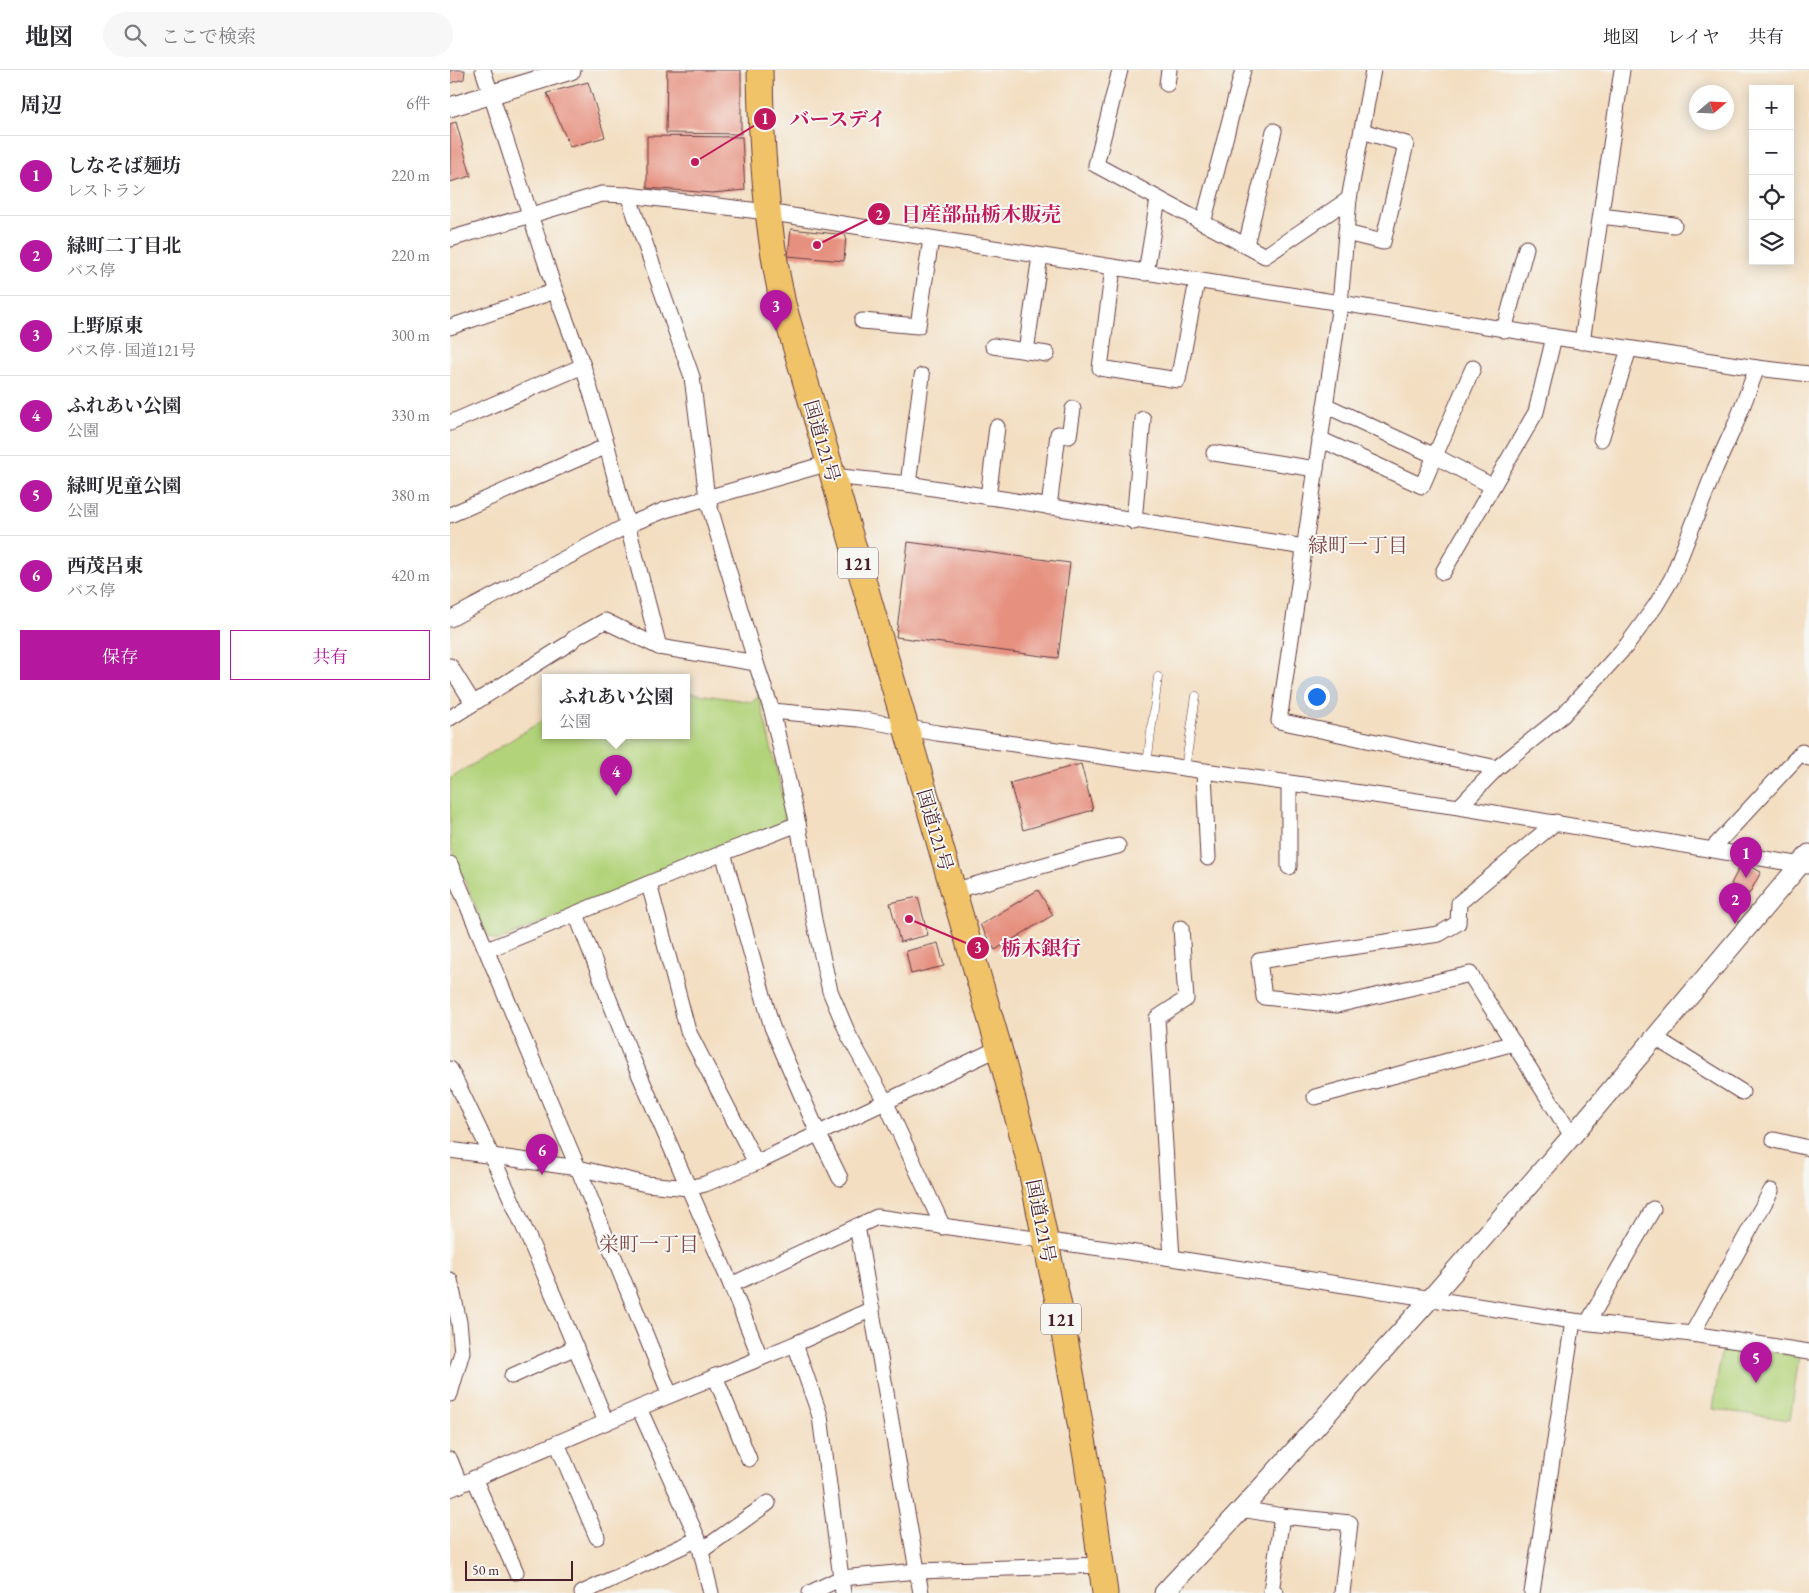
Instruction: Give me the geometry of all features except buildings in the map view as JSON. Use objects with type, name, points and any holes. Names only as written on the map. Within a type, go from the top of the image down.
[{"type":"highway","name":"国道121号","points":[[760,70],[767,212],[774,263],[783,304],[999,1048],[1028,1156],[1046,1241],[1087,1462],[1106,1593]]},
{"type":"street","points":[[483,70],[555,291],[583,366],[628,524],[658,647]]},
{"type":"street","points":[[450,106],[571,70]]},
{"type":"street","points":[[1120,70],[1096,165],[1265,256],[1349,199]]},
{"type":"street","points":[[1203,223],[1243,70]]},
{"type":"street","points":[[1373,70],[1349,199],[1340,304],[1279,721],[1497,768]]},
{"type":"street","points":[[1582,342],[1622,70]]},
{"type":"street","points":[[1246,246],[1274,131]]},
{"type":"street","points":[[1346,232],[1382,242],[1406,144],[1362,131]]},
{"type":"street","points":[[450,239],[602,194],[628,195],[767,212],[1504,330],[1809,374]]},
{"type":"street","points":[[628,195],[692,376],[706,498],[772,711],[798,824],[814,920],[830,991],[849,1036],[885,1101],[943,1226]]},
{"type":"street","points":[[1146,273],[1158,198]]},
{"type":"street","points":[[1600,216],[1674,225]]},
{"type":"street","points":[[862,321],[918,326],[931,239]]},
{"type":"street","points":[[1504,330],[1526,248]]},
{"type":"street","points":[[1026,351],[1040,256]]},
{"type":"street","points":[[1113,268],[1100,368],[1178,380],[1197,281]]},
{"type":"street","points":[[450,327],[555,291]]},
{"type":"street","points":[[1443,572],[1536,412],[1554,337]]},
{"type":"street","points":[[993,346],[1047,354]]},
{"type":"street","points":[[1602,439],[1629,349]]},
{"type":"street","points":[[450,424],[583,366]]},
{"type":"street","points":[[1320,438],[1422,486],[1473,368]]},
{"type":"street","points":[[1459,807],[1497,768],[1563,715],[1627,645],[1656,605],[1672,578],[1757,368]]},
{"type":"street","points":[[908,484],[922,376]]},
{"type":"street","points":[[1325,405],[1435,456],[1492,486]]},
{"type":"street","points":[[1050,507],[1058,434],[1069,436],[1073,409]]},
{"type":"street","points":[[1134,522],[1143,419]]},
{"type":"street","points":[[988,497],[997,427]]},
{"type":"street","points":[[450,515],[607,446]]},
{"type":"street","points":[[1214,454],[1316,469]]},
{"type":"street","points":[[450,619],[628,524],[665,510],[706,498],[830,470],[1134,522],[1304,547]]},
{"type":"street","points":[[450,718],[571,642],[574,638],[605,621],[658,647],[756,663]]},
{"type":"street","points":[[450,666],[473,702]]},
{"type":"street","points":[[772,711],[859,720],[1148,764],[1459,807],[1712,849],[1806,862]]},
{"type":"street","points":[[1712,849],[1802,752],[1809,758]]},
{"type":"street","points":[[1204,772],[1208,858]]},
{"type":"street","points":[[1289,784],[1289,867]]},
{"type":"street","points":[[1556,822],[1459,903],[1458,923],[1439,934],[1259,961],[1264,997],[1337,1005],[1470,974],[1572,1136]]},
{"type":"street","points":[[487,950],[798,824]]},
{"type":"street","points":[[953,891],[1118,846]]},
{"type":"street","points":[[723,853],[772,1027],[818,1133],[840,1178]]},
{"type":"street","points":[[1164,1593],[1431,1298],[1806,862]]},
{"type":"street","points":[[450,864],[578,1168],[670,1395]]},
{"type":"street","points":[[649,884],[688,1031],[756,1163]]},
{"type":"street","points":[[576,914],[630,1053],[690,1188],[760,1358]]},
{"type":"street","points":[[1172,1258],[1157,1018],[1186,999],[1181,928]]},
{"type":"street","points":[[1654,1037],[1742,1092]]},
{"type":"street","points":[[1315,1097],[1514,1043]]},
{"type":"street","points":[[450,1150],[578,1168],[646,1184],[690,1188],[705,1184],[756,1163],[999,1048]]},
{"type":"street","points":[[450,1070],[493,1156],[606,1422]]},
{"type":"street","points":[[1774,1140],[1809,1148]]},
{"type":"street","points":[[1692,1334],[1771,1191]]},
{"type":"street","points":[[1588,1322],[1653,1209]]},
{"type":"street","points":[[731,1285],[877,1217],[1172,1258],[1573,1320],[1692,1334],[1809,1352]]},
{"type":"street","points":[[857,1226],[921,1593]]},
{"type":"street","points":[[450,1280],[455,1324],[462,1352],[450,1394]]},
{"type":"street","points":[[450,1460],[455,1487],[715,1376],[796,1344],[872,1309]]},
{"type":"street","points":[[1532,1593],[1573,1320]]},
{"type":"street","points":[[796,1344],[820,1416],[843,1593]]},
{"type":"street","points":[[512,1376],[576,1348]]},
{"type":"street","points":[[715,1376],[749,1460]]},
{"type":"street","points":[[639,1408],[700,1545],[711,1593]]},
{"type":"street","points":[[557,1443],[597,1537]]},
{"type":"street","points":[[474,1478],[516,1572]]},
{"type":"street","points":[[582,1593],[700,1545],[768,1503]]},
{"type":"street","points":[[1242,1509],[1350,1524],[1342,1593]]},
{"type":"street","points":[[1276,1593],[1271,1592],[1282,1516]]},
{"type":"street","points":[[810,1593],[841,1578],[918,1571],[1102,1565]]},
{"type":"lane","points":[[1148,764],[1158,677]]},
{"type":"lane","points":[[1185,769],[1196,696]]},
{"type":"green space","points":[[690,693],[752,702],[759,696],[787,814],[781,826],[497,941],[487,936],[450,843],[450,779],[542,721],[542,739],[690,739]]},
{"type":"green space","points":[[1722,1345],[1799,1356],[1790,1420],[1713,1409]]},
{"type":"place","name":"バースデイ","points":[[695,162]]},
{"type":"place","name":"日産部品栃木販売","points":[[817,245]]},
{"type":"place","name":"上野原東","points":[[776,331]]},
{"type":"place","name":"ふれあい公園","points":[[616,796]]},
{"type":"place","name":"しなそば麺坊","points":[[1746,878]]},
{"type":"place","name":"栃木銀行","points":[[909,919]]},
{"type":"place","name":"緑町二丁目北","points":[[1735,924]]},
{"type":"place","name":"西茂呂東","points":[[542,1175]]},
{"type":"place","name":"緑町児童公園","points":[[1756,1383]]},
{"type":"district","name":"緑町一丁目","points":[[1358,545]]},
{"type":"district","name":"栄町一丁目","points":[[649,1244]]}]
